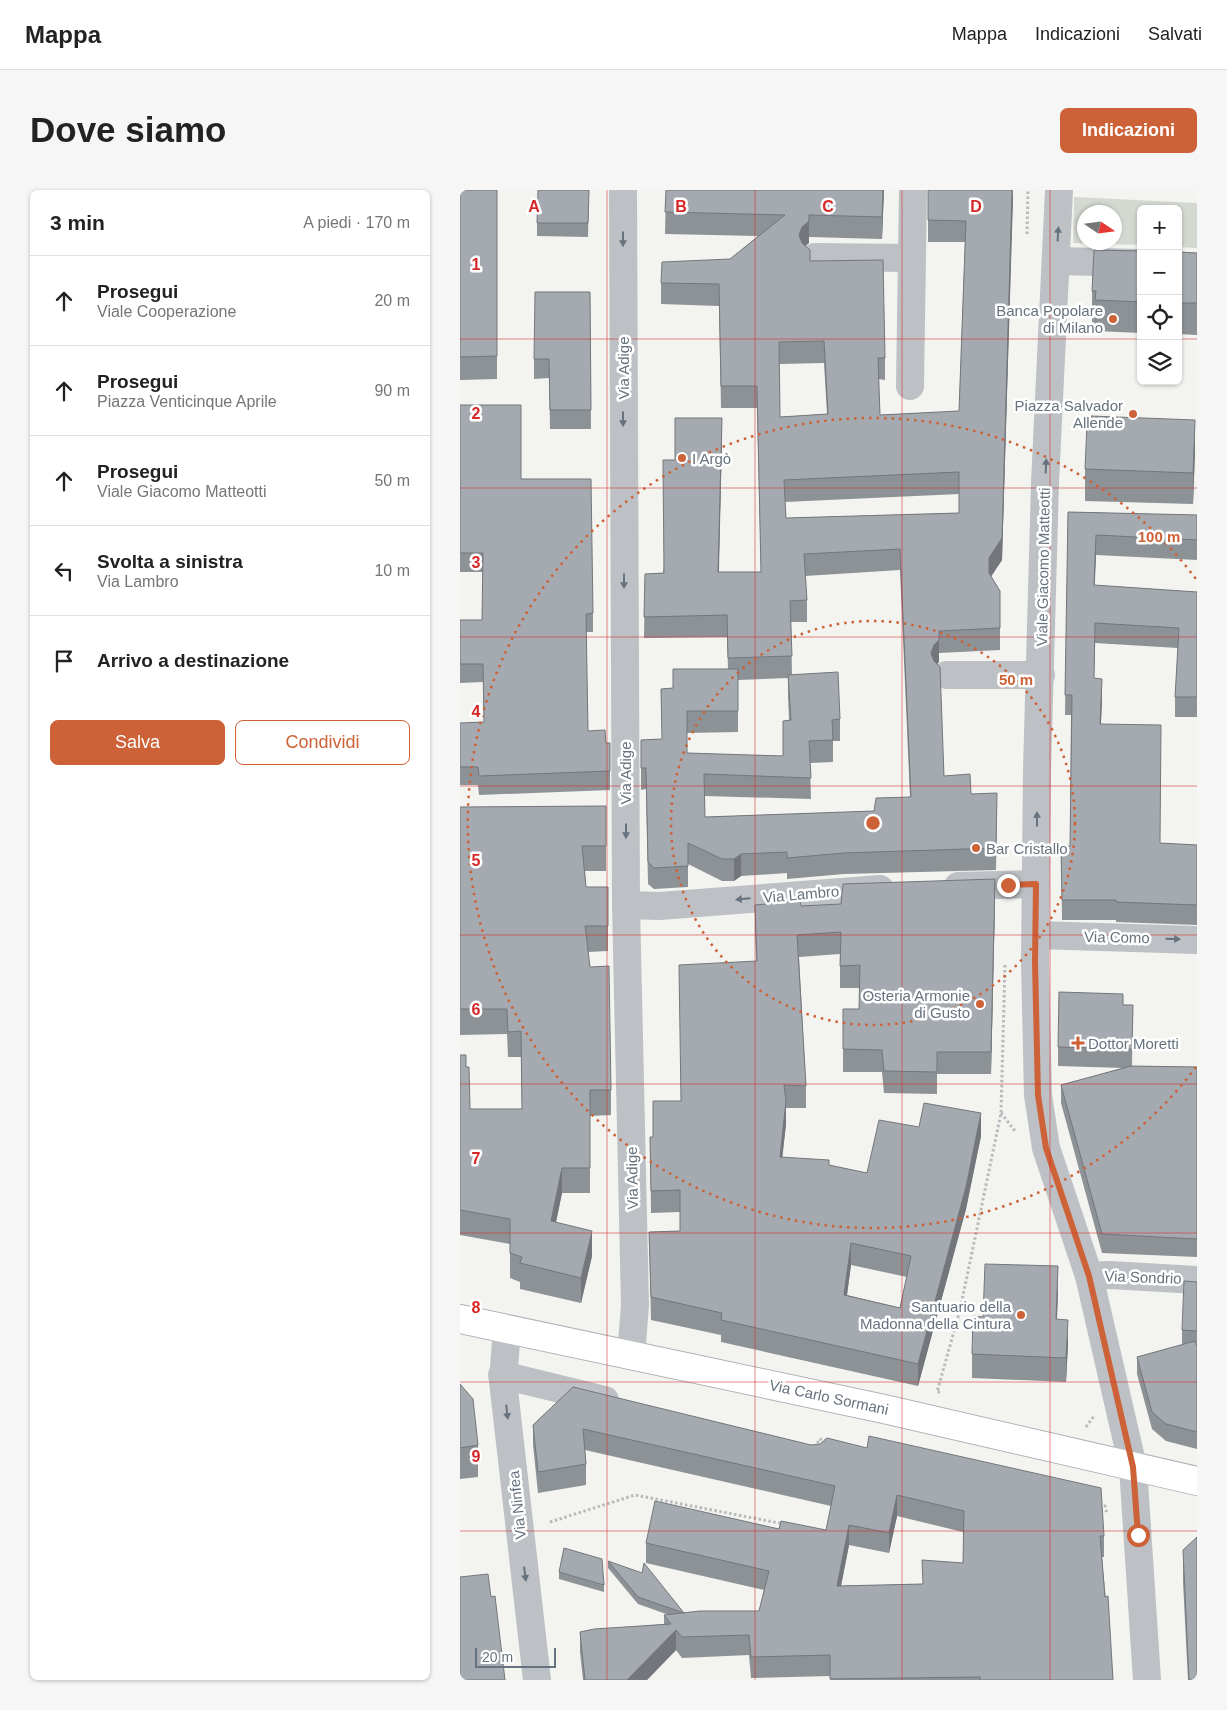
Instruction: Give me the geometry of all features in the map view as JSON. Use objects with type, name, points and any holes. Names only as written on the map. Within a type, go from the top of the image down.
[{"type":"main road","name":"Via Carlo Sormani","points":[[460,1319],[875,1407],[1197,1481]]},
{"type":"street","name":"Via Adige","points":[[623,190],[626,905],[635,1305],[631,1356]]},
{"type":"street","points":[[910,386],[913,190]]},
{"type":"street","name":"Viale Giacomo Matteotti","points":[[1059,190],[1056,261],[1056,515],[1041,675],[1037,770],[1036,936],[1038,1095],[1046,1148],[1089,1276],[1133,1467],[1147,1680]]},
{"type":"street","points":[[815,257],[912,258]]},
{"type":"street","points":[[1056,261],[1137,263]]},
{"type":"street","points":[[948,675],[1041,675]]},
{"type":"street","points":[[931,887],[1036,884]]},
{"type":"street","name":"Via Lambro","points":[[626,905],[659,906],[845,890],[902,888]]},
{"type":"street","name":"Via Como","points":[[1036,936],[1197,940]]},
{"type":"street","name":"Via Sondrio","points":[[1089,1276],[1110,1274],[1197,1280]]},
{"type":"street","name":"Via Ninfea","points":[[506,1329],[502,1375],[537,1680]]},
{"type":"street","points":[[502,1375],[626,1404]]},
{"type":"path","points":[[946,1394],[937,1392],[960,1310],[1001,1113],[1016,1133]]},
{"type":"path","points":[[1082,1434],[1098,1409]]},
{"type":"path","points":[[815,1450],[819,1439],[838,1443]]},
{"type":"path","points":[[550,1522],[635,1495],[785,1524]]},
{"type":"path","points":[[1096,1504],[1104,1506],[1109,1521]]},
{"type":"shaded area","points":[[1074,197],[1197,203],[1197,248],[1182,247],[1182,205],[1137,205],[1137,245],[1122,244],[1122,205],[1077,205],[1077,243],[1073,243]]},
{"type":"building","points":[[460,190],[497,190],[497,356],[460,357]]},
{"type":"building","points":[[538,190],[589,190],[588,223],[537,223]]},
{"type":"building","points":[[666,190],[883,190],[882,217],[809,215],[809,221],[802,227],[799,235],[802,243],[810,250],[810,261],[883,260],[885,358],[878,358],[880,415],[959,411],[966,221],[928,220],[928,190],[1012,190],[1002,538],[989,558],[989,573],[1000,591],[1000,628],[939,631],[939,640],[934,645],[931,653],[934,661],[940,667],[944,776],[970,774],[971,794],[997,793],[996,848],[844,853],[787,858],[787,852],[741,854],[734,859],[722,859],[688,843],[688,866],[654,868],[648,862],[646,768],[641,768],[641,740],[662,739],[661,689],[673,688],[673,669],[738,669],[738,711],[687,711],[687,753],[783,756],[783,721],[791,720],[788,675],[838,672],[840,719],[832,720],[833,740],[809,741],[811,778],[704,774],[705,817],[874,811],[876,798],[911,797],[900,549],[804,554],[807,600],[790,601],[792,656],[728,658],[727,615],[644,617],[645,574],[664,573],[663,460],[675,460],[675,418],[722,418],[718,572],[761,572],[757,386],[721,386],[719,284],[661,283],[662,262],[730,259],[785,215],[665,212]],"holes":[[[824,341],[828,414],[780,417],[779,342]],[[959,472],[959,513],[786,518],[784,480]]]},
{"type":"building","points":[[1094,250],[1137,251],[1137,302],[1095,300],[1096,291],[1092,291]]},
{"type":"building","points":[[1182,252],[1197,253],[1197,303],[1182,303]]},
{"type":"building","points":[[535,292],[590,292],[591,410],[550,410],[549,359],[534,359]]},
{"type":"building","points":[[460,405],[521,405],[521,479],[591,479],[593,613],[586,614],[588,731],[605,730],[606,743],[610,743],[610,771],[479,776],[478,767],[460,767],[460,723],[484,722],[483,664],[460,664],[460,620],[482,620],[483,553],[460,553]]},
{"type":"building","points":[[1091,416],[1195,420],[1193,473],[1085,469],[1087,424],[1091,424]]},
{"type":"building","points":[[1068,512],[1197,515],[1197,540],[1096,535],[1094,585],[1197,592],[1197,697],[1175,697],[1179,628],[1095,623],[1094,678],[1102,679],[1100,724],[1161,725],[1160,843],[1197,845],[1197,905],[1116,902],[1116,900],[1062,900],[1061,846],[1070,846],[1072,695],[1065,695]]},
{"type":"building","points":[[606,806],[606,846],[582,846],[586,887],[608,887],[608,926],[585,926],[590,967],[609,966],[611,1090],[590,1090],[590,1168],[562,1168],[551,1221],[592,1231],[581,1278],[520,1263],[522,1257],[510,1253],[510,1219],[460,1210],[460,1055],[466,1055],[466,1067],[469,1067],[470,1109],[522,1109],[521,1031],[508,1032],[507,1009],[460,1009],[460,807]]},
{"type":"building","points":[[995,879],[991,1052],[937,1052],[937,1072],[884,1071],[882,1050],[843,1049],[843,1009],[859,1009],[860,965],[840,966],[841,932],[797,935],[806,1086],[784,1085],[786,1101],[780,1157],[829,1160],[829,1165],[867,1173],[879,1120],[919,1127],[924,1103],[981,1113],[966,1187],[918,1364],[721,1320],[722,1313],[651,1297],[649,1232],[680,1231],[680,1190],[651,1191],[650,1137],[653,1137],[653,1101],[681,1101],[679,965],[757,961],[755,905],[800,901],[801,906],[841,904],[843,884]],"holes":[[[851,1243],[911,1256],[900,1308],[844,1295]]]},
{"type":"building","points":[[1059,992],[1123,994],[1123,1005],[1133,1005],[1132,1049],[1058,1047]]},
{"type":"building","points":[[1131,1066],[1197,1067],[1197,1239],[1102,1234],[1061,1085]]},
{"type":"building","name":"Santuario della Madonna della Cintura","points":[[985,1264],[1058,1266],[1056,1319],[1068,1320],[1066,1358],[972,1354],[973,1316],[983,1317]]},
{"type":"building","points":[[1184,1281],[1197,1282],[1197,1331],[1182,1330]]},
{"type":"building","points":[[1195,1341],[1197,1347],[1197,1432],[1166,1424],[1152,1412],[1137,1357]]},
{"type":"building","points":[[460,1384],[473,1399],[478,1445],[460,1448]]},
{"type":"building","points":[[573,1387],[811,1445],[820,1444],[827,1438],[867,1448],[869,1436],[1101,1488],[1104,1536],[1100,1536],[1105,1597],[1108,1596],[1113,1680],[980,1680],[980,1677],[830,1679],[830,1655],[751,1657],[749,1635],[682,1637],[676,1630],[627,1680],[585,1680],[580,1632],[594,1629],[671,1624],[664,1615],[700,1611],[759,1611],[769,1571],[646,1543],[655,1501],[779,1529],[781,1521],[826,1530],[835,1486],[583,1429],[586,1464],[538,1472],[533,1425]],"holes":[[[897,1495],[964,1511],[963,1563],[922,1560],[923,1584],[837,1586],[849,1525],[889,1533]]]},
{"type":"building","points":[[1197,1537],[1197,1680],[1189,1680],[1183,1550]]},
{"type":"building","points":[[564,1548],[602,1559],[604,1585],[559,1572]]},
{"type":"building","points":[[608,1561],[642,1573],[644,1563],[684,1613],[638,1597]]},
{"type":"building","points":[[488,1574],[491,1597],[495,1596],[505,1680],[460,1680],[460,1577]]},
{"type":"place","name":"Banca Popolare di Milano","points":[[1113,319]]},
{"type":"place","name":"Piazza Salvador Allende","points":[[1133,414]]},
{"type":"place","name":"I Argò","points":[[682,458]]},
{"type":"place","name":"Bar Cristallo","points":[[976,848]]},
{"type":"place","name":"Osteria Armonie di Gusto","points":[[980,1004]]},
{"type":"place","name":"Dottor Moretti","points":[[1078,1043]]},
{"type":"place","name":"Santuario della Madonna della Cintura","points":[[1021,1315]]},
{"type":"route","points":[[1008,885],[1036,884],[1035,962],[1038,1095],[1046,1148],[1089,1276],[1133,1467],[1138,1535]]}]
